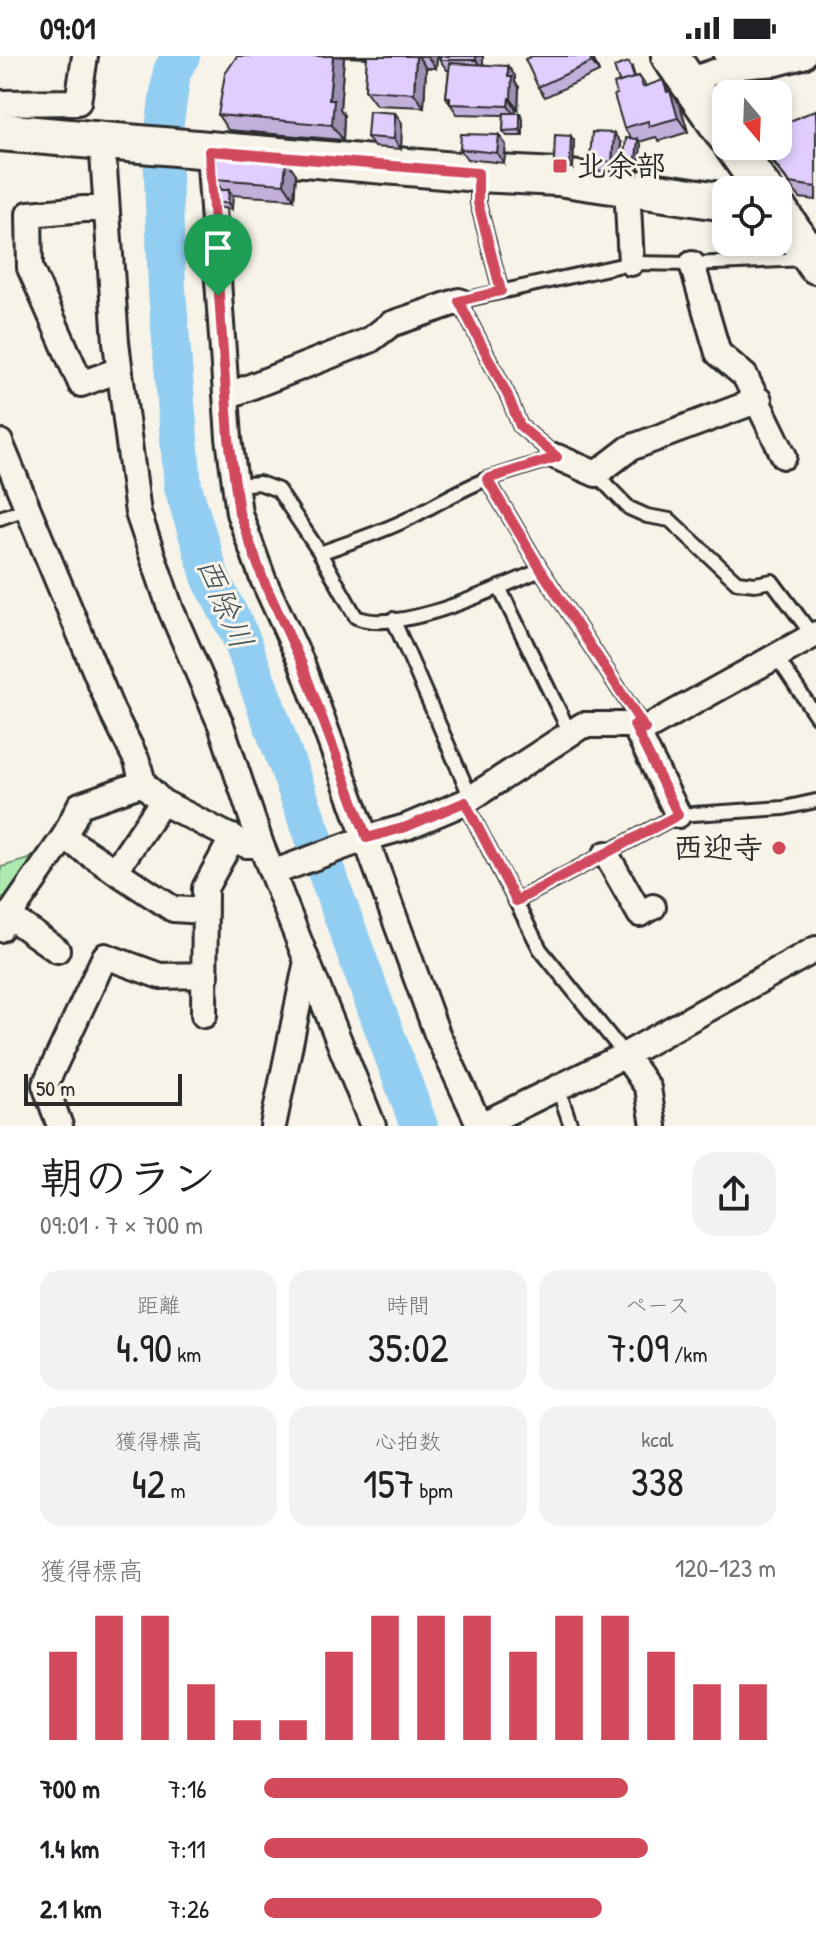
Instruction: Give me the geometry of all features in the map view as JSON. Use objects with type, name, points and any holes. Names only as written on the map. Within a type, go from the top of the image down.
[{"type":"main road","points":[[679,69],[712,115]]},
{"type":"main road","points":[[0,132],[478,173],[558,177],[712,200]]},
{"type":"main road","points":[[792,211],[816,215]]},
{"type":"main road","points":[[792,230],[814,262]]},
{"type":"street","points":[[0,103],[78,102],[85,56]]},
{"type":"street","points":[[679,69],[728,61],[777,63],[801,60]]},
{"type":"street","points":[[107,140],[106,207],[119,370],[138,513],[171,610],[221,725],[261,845],[373,1126]]},
{"type":"street","points":[[202,150],[239,513],[263,579],[302,664],[437,1034],[480,1126],[625,1055],[816,949]]},
{"type":"street","points":[[627,186],[631,263]]},
{"type":"street","points":[[106,207],[29,214],[30,268],[81,384],[119,370]]},
{"type":"street","points":[[692,264],[718,353],[745,376],[784,456]]},
{"type":"street","points":[[227,396],[370,340],[391,324],[459,301]]},
{"type":"street","points":[[557,457],[596,474],[630,448],[759,400]]},
{"type":"street","points":[[0,442],[112,711],[137,761],[143,783],[162,802],[246,845],[261,845]]},
{"type":"street","points":[[272,872],[406,827],[468,800],[583,725],[639,727],[814,635]]},
{"type":"street","points":[[639,727],[678,815]]},
{"type":"street","points":[[57,950],[4,922],[64,837],[80,805],[143,783]]},
{"type":"street","points":[[115,871],[162,802]]},
{"type":"street","points":[[64,837],[173,909],[205,911]]},
{"type":"street","points":[[204,1015],[205,888],[233,837]]},
{"type":"street","points":[[606,854],[640,914],[653,907]]},
{"type":"street","points":[[60,1126],[45,1085],[105,956],[160,976],[206,975]]},
{"type":"street","points":[[273,1126],[307,961]]},
{"type":"street","points":[[625,1055],[648,1088],[654,1126]]},
{"type":"lane","points":[[478,173],[478,203],[501,291]]},
{"type":"lane","points":[[557,457],[520,426],[459,301],[631,263],[692,264],[778,258],[814,262]]},
{"type":"lane","points":[[320,553],[377,533],[455,491],[557,457]]},
{"type":"lane","points":[[596,474],[629,508],[647,516],[670,520],[737,582],[755,584],[772,581],[814,635]]},
{"type":"lane","points":[[487,479],[639,727]]},
{"type":"lane","points":[[235,485],[259,483],[278,490],[320,553],[356,617],[367,622],[428,615],[541,570]]},
{"type":"lane","points":[[0,518],[28,508]]},
{"type":"lane","points":[[499,587],[570,733]]},
{"type":"lane","points":[[393,619],[468,800],[540,949],[625,1055]]},
{"type":"lane","points":[[776,656],[816,716]]},
{"type":"lane","points":[[516,901],[678,815],[784,808],[816,801]]},
{"type":"lane","points":[[558,1088],[571,1126]]},
{"type":"green space","points":[[46,845],[8,901],[0,896],[1,867],[29,859]]},
{"type":"building","points":[[237,56],[333,56],[329,100],[334,100],[332,125],[218,115],[225,74]]},
{"type":"building","points":[[367,56],[416,56],[414,93],[365,90]]},
{"type":"building","points":[[440,56],[476,56],[476,60],[440,60]]},
{"type":"building","points":[[532,56],[589,56],[592,62],[538,87],[525,59]]},
{"type":"building","points":[[629,62],[634,78],[619,82],[614,67]]},
{"type":"building","points":[[450,63],[508,66],[508,77],[512,77],[508,106],[450,104],[450,97],[446,97]]},
{"type":"building","points":[[639,76],[643,87],[663,80],[667,92],[670,91],[678,118],[649,126],[648,121],[624,128],[614,95],[617,94],[614,84]]},
{"type":"building","points":[[816,110],[816,187],[792,183],[792,176],[785,176],[772,160],[792,160],[792,120]]},
{"type":"building","points":[[369,111],[395,113],[394,139],[367,137]]},
{"type":"building","points":[[504,113],[520,113],[520,130],[503,131]]},
{"type":"building","points":[[592,132],[614,133],[612,162],[590,160]]},
{"type":"building","points":[[461,134],[499,135],[497,153],[460,149]]},
{"type":"building","points":[[555,135],[571,136],[570,163],[554,162]]},
{"type":"building","points":[[626,138],[638,139],[635,168],[623,167]]},
{"type":"building","points":[[216,154],[286,159],[284,184],[214,179]]},
{"type":"building","points":[[218,190],[229,190],[228,203],[217,203]]},
{"type":"waterway","name":"西除川","points":[[181,56],[172,71],[162,144],[167,291],[183,487],[211,579],[241,638],[419,1126]]},
{"type":"place","name":"北余部","points":[[560,166]]},
{"type":"place","name":"西迎寺","points":[[779,848]]},
{"type":"route","points":[[209,151],[478,173],[478,203],[501,291],[459,301],[520,426],[557,457],[487,479],[541,570],[645,729],[634,725],[678,815],[516,901],[465,802],[406,827],[367,838],[302,664],[263,579],[239,513],[229,438],[218,296],[209,151]]}]
